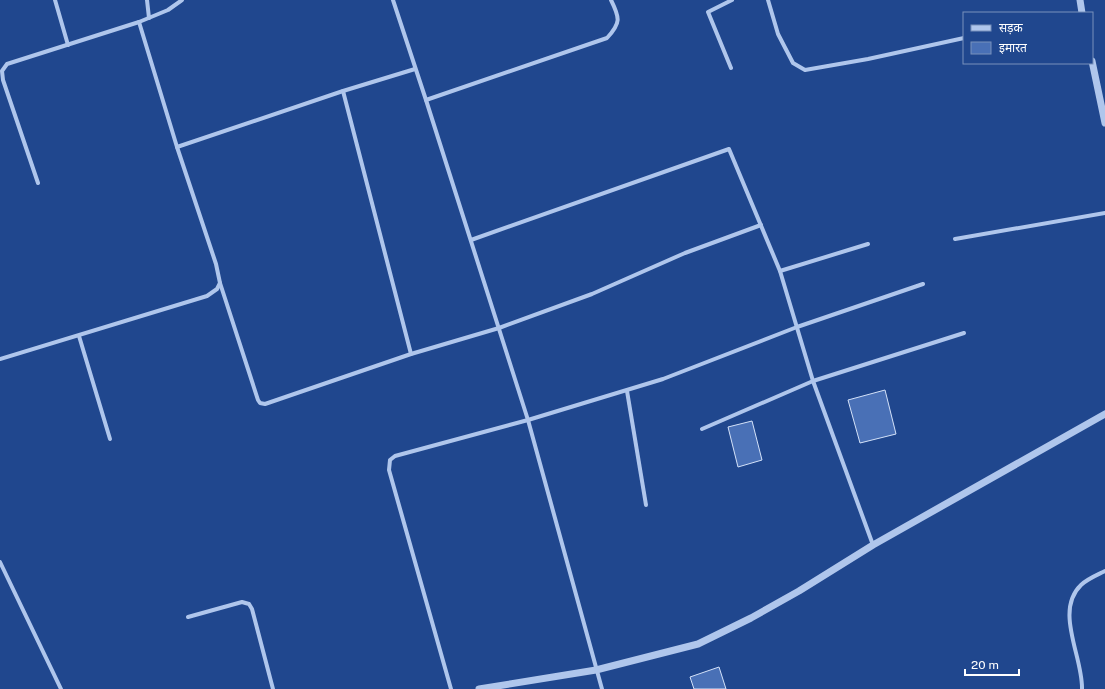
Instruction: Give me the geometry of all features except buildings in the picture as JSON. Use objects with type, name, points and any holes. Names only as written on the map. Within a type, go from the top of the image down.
[{"type":"street","points":[[55,0],[68,45]]},
{"type":"street","points":[[147,0],[149,18]]},
{"type":"street","points":[[38,183],[3,80],[2,71],[7,64],[140,22],[168,10],[182,0]]},
{"type":"street","points":[[393,0],[528,420],[602,689]]},
{"type":"street","points":[[426,100],[607,38],[618,26],[618,14],[611,0]]},
{"type":"street","points":[[731,68],[708,12],[732,0]]},
{"type":"street","points":[[768,0],[778,34],[793,62],[805,70],[868,59],[963,38]]},
{"type":"street","points":[[1080,0],[1082,12]]},
{"type":"street","points":[[140,22],[177,147],[216,264],[220,283],[258,400],[262,404],[411,354],[499,328],[592,294],[685,253],[761,225]]},
{"type":"street","points":[[1093,64],[1105,123]]},
{"type":"street","points":[[177,147],[343,91],[415,69]]},
{"type":"street","points":[[343,91],[411,354]]},
{"type":"street","points":[[471,240],[729,149],[780,271],[813,381],[873,545]]},
{"type":"street","points":[[954,239],[1105,213]]},
{"type":"street","points":[[780,271],[868,244]]},
{"type":"street","points":[[0,359],[207,296],[217,289],[220,283]]},
{"type":"street","points":[[452,689],[389,470],[390,460],[395,456],[528,420],[627,391],[663,379],[797,327],[923,284]]},
{"type":"street","points":[[702,429],[813,381],[964,333]]},
{"type":"street","points":[[79,336],[110,439]]},
{"type":"street","points":[[627,391],[646,505]]},
{"type":"street","points":[[479,689],[596,670],[698,644],[799,592],[873,545],[1105,414]]},
{"type":"street","points":[[0,562],[2,570],[61,689]]},
{"type":"street","points":[[1082,689],[1069,605],[1075,592],[1081,584],[1105,571]]},
{"type":"street","points":[[188,617],[242,602],[249,604],[252,609],[273,689]]}]
